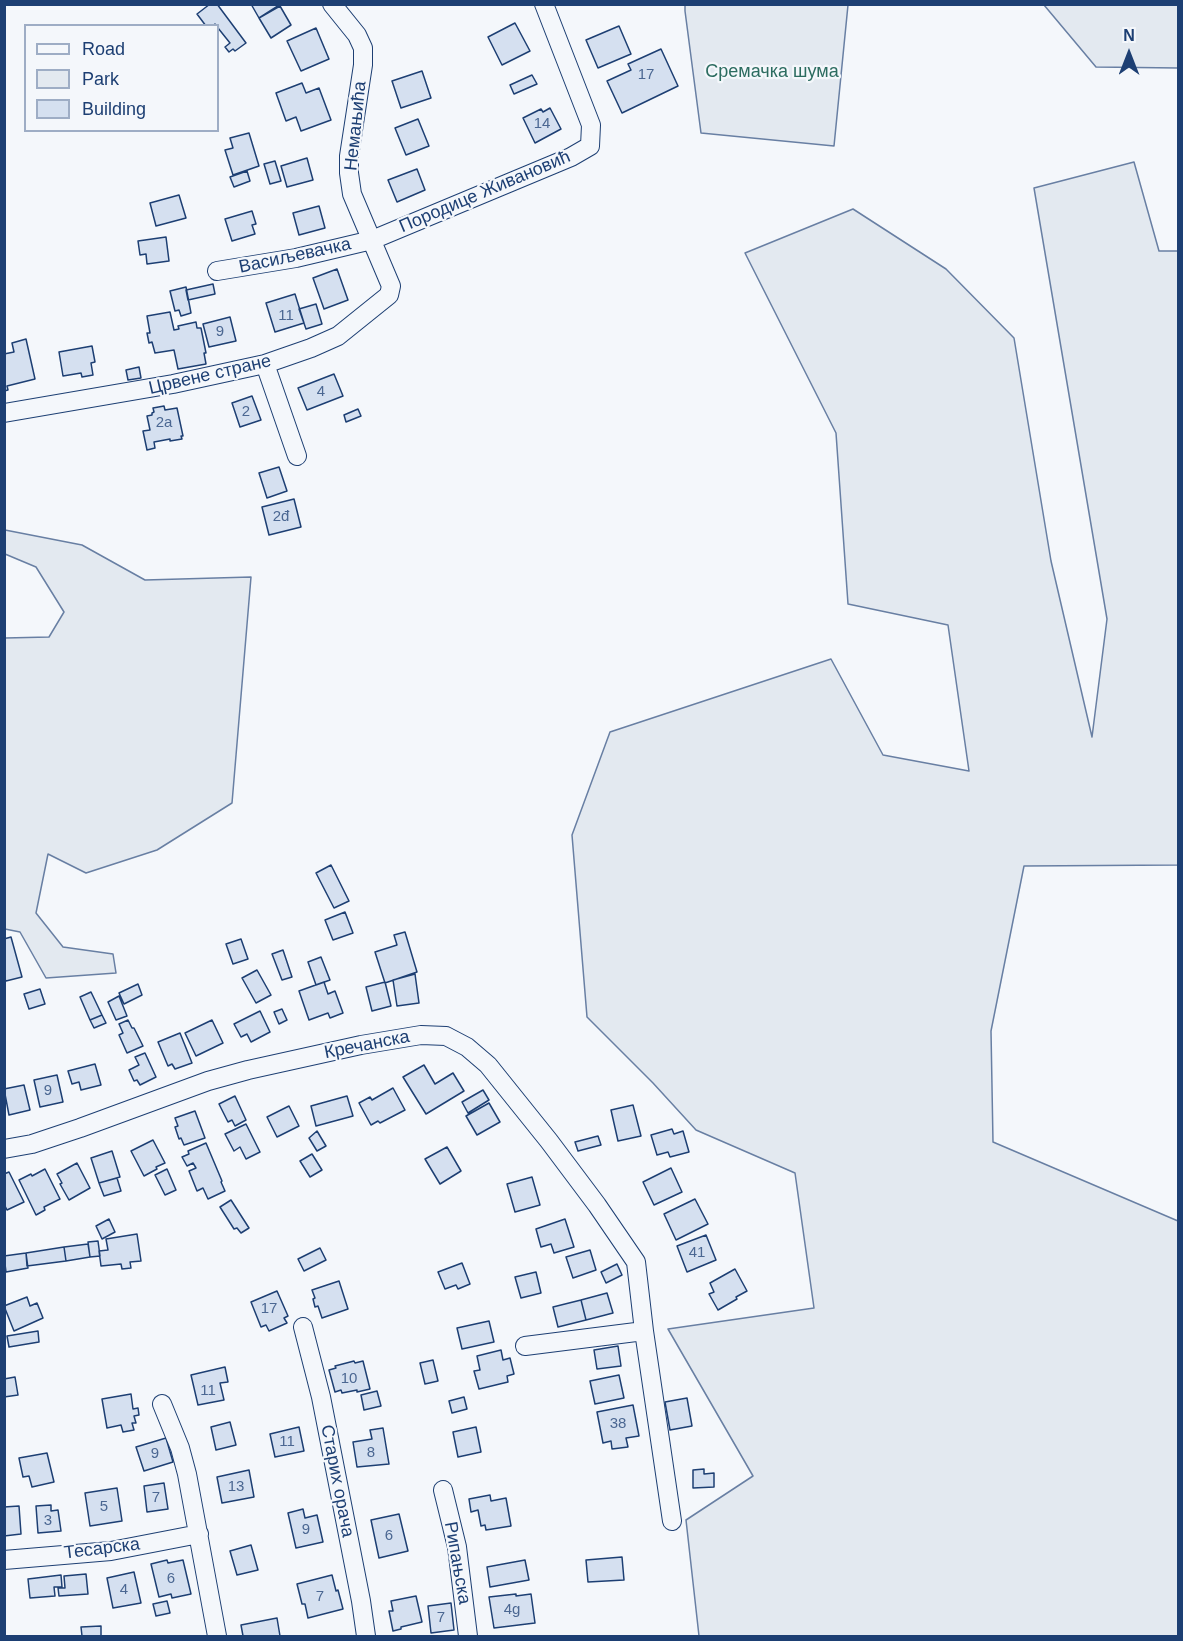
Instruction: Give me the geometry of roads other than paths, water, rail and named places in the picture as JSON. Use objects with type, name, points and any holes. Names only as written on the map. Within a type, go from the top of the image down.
[{"type":"street","name":"Немањића","points":[[332,4],[357,35],[363,48],[363,65],[349,156],[349,173],[352,194],[391,286]]},
{"type":"street","name":"Породице Живановић","points":[[372,240],[571,157],[590,146],[591,125],[544,4]]},
{"type":"street","name":"Васиљевачка","points":[[217,271],[296,258],[372,240]]},
{"type":"street","name":"Црвене стране","points":[[4,413],[173,384],[265,364],[338,336],[388,295],[391,286]]},
{"type":"street","points":[[265,364],[297,456]]},
{"type":"street","name":"Кречанска","points":[[4,1149],[32,1144],[208,1081],[361,1045],[421,1035],[446,1036],[467,1047],[488,1065],[569,1168],[636,1262],[644,1331]]},
{"type":"street","name":"Старих орача","points":[[303,1327],[321,1397],[366,1636]]},
{"type":"street","points":[[525,1346],[644,1331],[672,1521]]},
{"type":"street","points":[[162,1404],[180,1448],[199,1534],[217,1636]]},
{"type":"street","name":"Рипањска","points":[[443,1490],[457,1547],[468,1636]]},
{"type":"street","name":"Тесарска","points":[[4,1560],[111,1551],[199,1534]]},
{"type":"park label","name":"Сремачка шума","points":[[772,72]]}]
